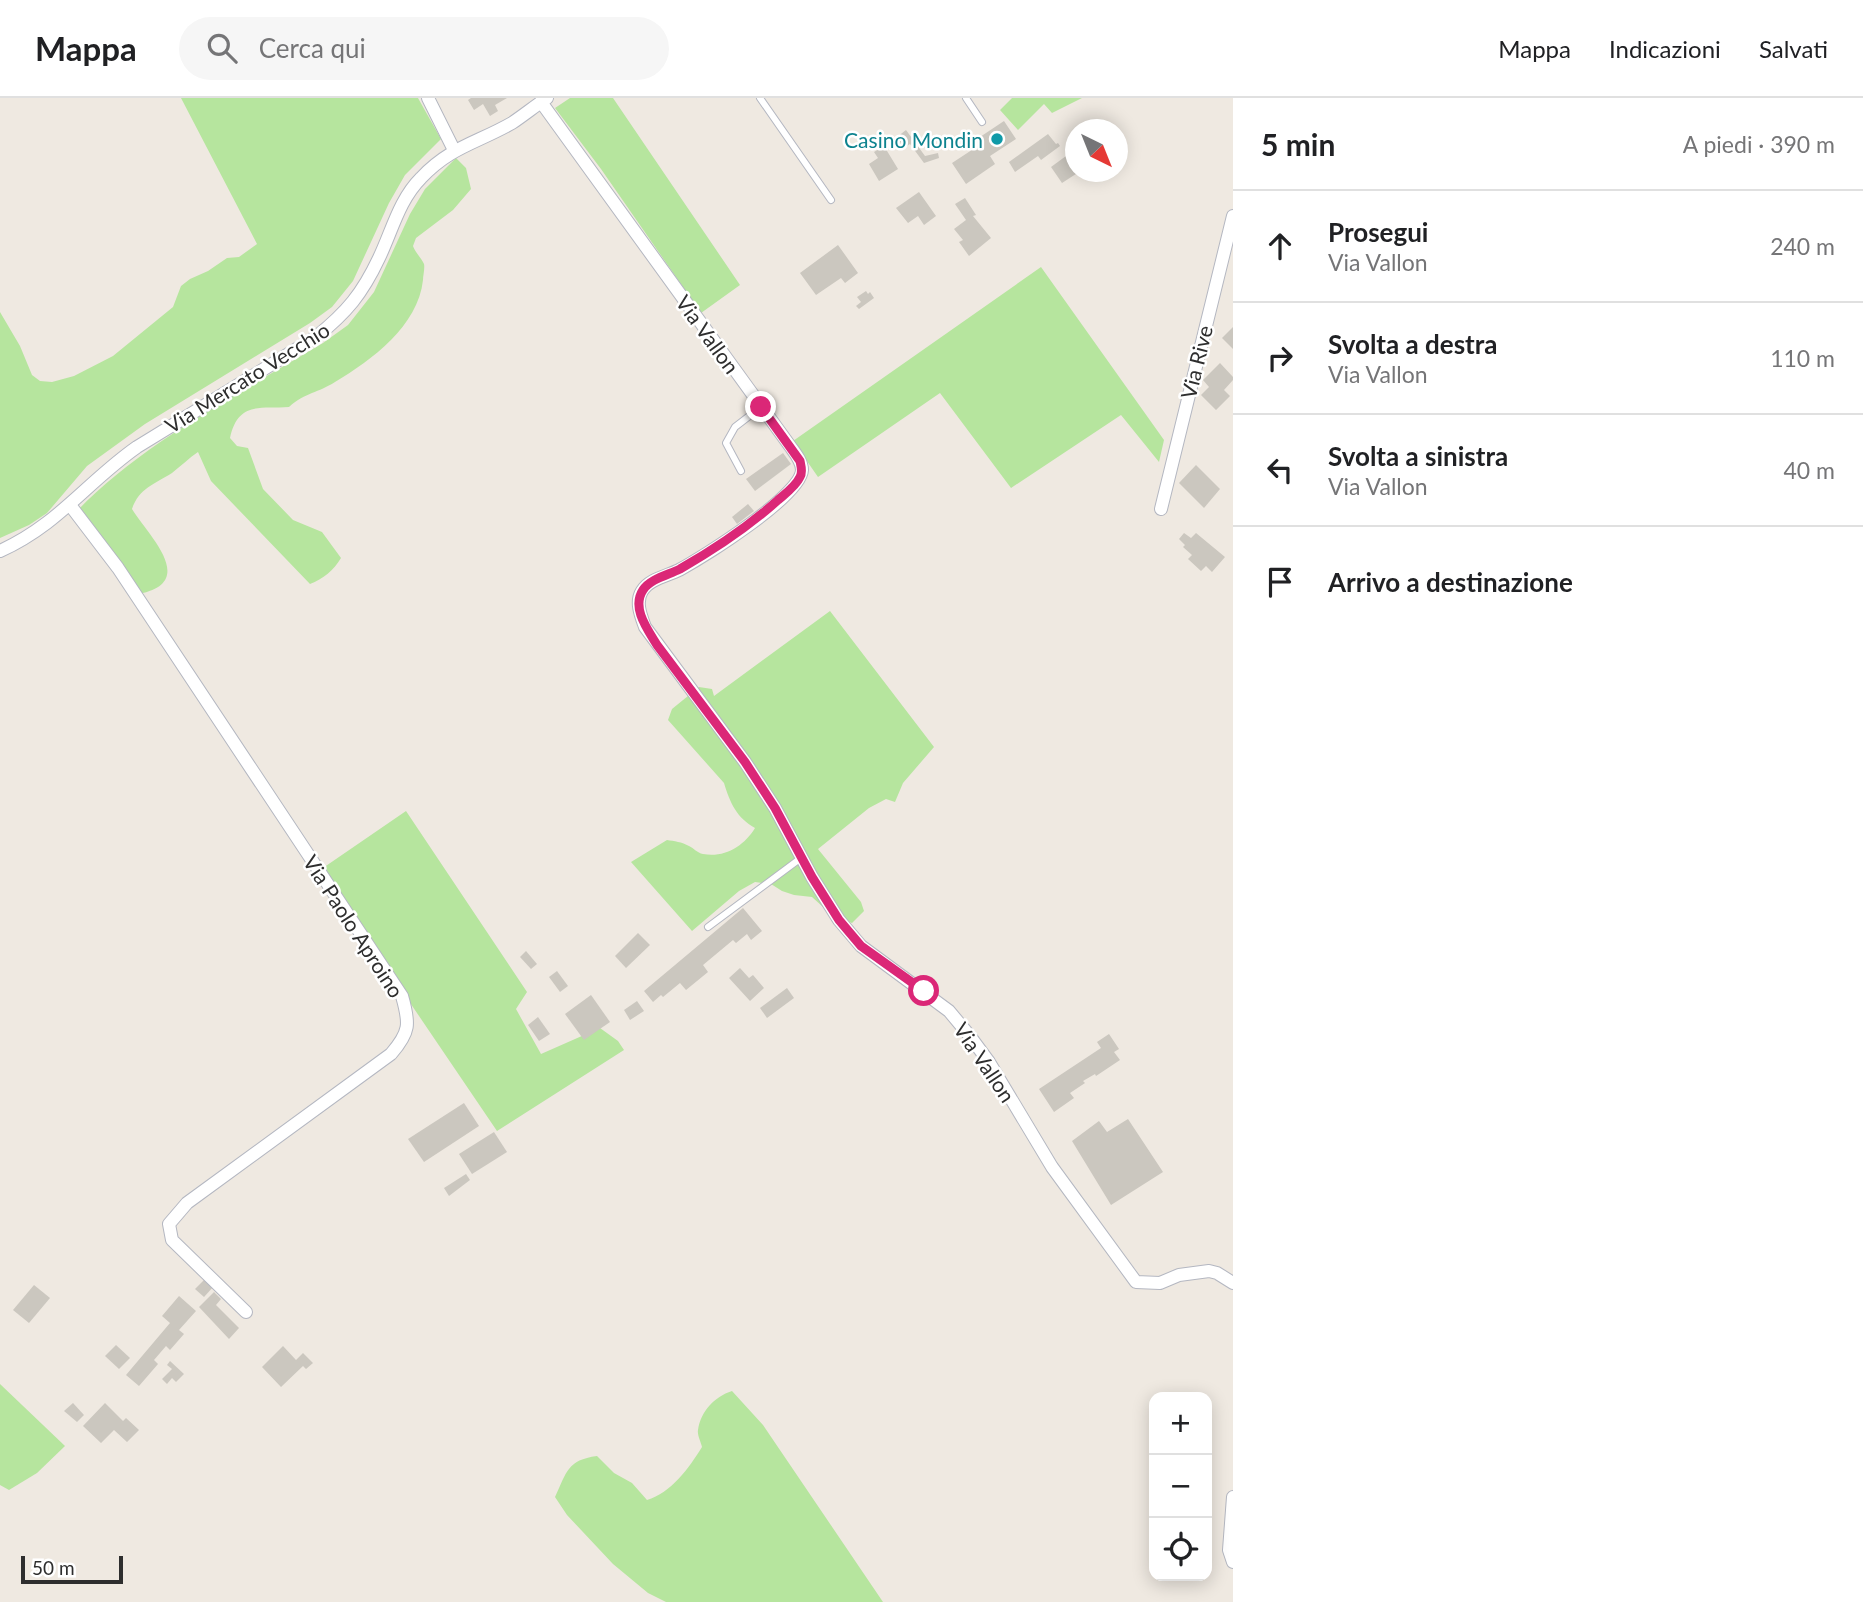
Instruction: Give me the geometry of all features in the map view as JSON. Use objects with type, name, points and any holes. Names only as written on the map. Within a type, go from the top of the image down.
[{"type":"street","points":[[428,98],[454,150]]},
{"type":"street","name":"Via Mercato Vecchio","points":[[72,503],[119,460],[316,337],[348,310],[374,267],[404,199],[420,179],[454,150],[512,122],[544,100]]},
{"type":"street","name":"Via Vallon","points":[[544,100],[800,461],[802,470],[792,487],[752,524],[696,560],[650,583],[642,591],[639,609],[645,627],[758,782],[839,920],[861,946],[949,1011],[969,1035],[989,1062],[1052,1167],[1136,1282],[1160,1283],[1179,1275],[1209,1271],[1233,1283]]},
{"type":"street","name":"Via Rive","points":[[1161,509],[1233,216]]},
{"type":"street","points":[[0,551],[36,533],[72,503]]},
{"type":"street","name":"Via Paolo Aproino","points":[[72,503],[402,996],[408,1017],[405,1037],[391,1054],[187,1203],[169,1224],[172,1240],[246,1312]]},
{"type":"street","points":[[1233,1497],[1229,1540],[1230,1559],[1233,1562]]},
{"type":"lane","points":[[760,98],[831,200]]},
{"type":"lane","points":[[966,98],[982,122]]},
{"type":"lane","points":[[741,471],[726,443],[735,427],[761,407]]},
{"type":"lane","points":[[708,927],[801,858]]},
{"type":"green space","points":[[181,98],[418,98],[441,139],[405,175],[353,281],[332,307],[145,424],[87,466],[47,513],[29,525],[0,538],[0,312],[20,346],[32,375],[40,381],[52,382],[74,376],[113,356],[173,307],[181,286],[190,279],[227,258],[239,257],[257,244]]},
{"type":"green space","points":[[570,98],[613,98],[740,285],[701,313],[555,108]]},
{"type":"green space","points":[[1012,98],[1082,98],[1052,113],[1044,104],[1018,130],[1000,110]]},
{"type":"green space","points":[[456,158],[466,168],[471,189],[453,210],[416,238],[413,246],[424,264],[423,280],[419,297],[403,327],[378,352],[329,386],[301,398],[289,407],[260,408],[245,412],[234,426],[230,438],[237,446],[248,448],[263,489],[293,520],[322,532],[341,558],[328,574],[310,584],[211,481],[198,452],[143,491],[132,509],[164,556],[167,568],[166,579],[157,588],[139,594],[78,510],[132,463],[194,419],[323,343],[348,325],[374,292],[410,214],[425,189]]},
{"type":"green space","points":[[1041,267],[1164,440],[1159,462],[1121,415],[1011,488],[940,393],[818,477],[793,441]]},
{"type":"green space","points":[[830,611],[934,747],[903,783],[895,802],[886,799],[869,808],[818,849],[861,902],[864,911],[852,923],[834,917],[812,897],[794,895],[771,884],[755,882],[739,891],[692,931],[631,862],[667,840],[684,844],[699,853],[719,854],[740,845],[755,828],[739,815],[724,783],[668,720],[672,709],[699,687],[712,689],[714,696]]},
{"type":"green space","points":[[406,811],[527,992],[516,1009],[541,1054],[600,1028],[618,1041],[624,1050],[497,1131],[320,870]]},
{"type":"green space","points":[[0,1384],[65,1446],[37,1473],[9,1490],[0,1485]]},
{"type":"green space","points":[[732,1391],[763,1425],[883,1602],[666,1602],[648,1593],[613,1564],[567,1515],[555,1497],[569,1469],[587,1458],[597,1456],[614,1473],[632,1483],[647,1500],[672,1486],[702,1447],[698,1430],[705,1411],[714,1401]]},
{"type":"building","points":[[507,98],[495,105],[498,111],[490,116],[483,104],[474,110],[468,100]]},
{"type":"building","points":[[1004,121],[1016,139],[990,156],[995,164],[966,184],[952,163],[981,144],[977,139]]},
{"type":"building","points":[[906,130],[925,156],[938,153],[939,158],[924,163],[910,144],[904,148],[897,137]]},
{"type":"building","points":[[1048,134],[1060,146],[1041,160],[1038,156],[1015,172],[1009,162]]},
{"type":"building","points":[[884,146],[898,169],[879,181],[869,164],[878,158],[874,152]]},
{"type":"building","points":[[1065,157],[1065,181],[1062,183],[1051,167]]},
{"type":"building","points":[[919,192],[936,216],[924,225],[918,216],[908,223],[896,208]]},
{"type":"building","points":[[965,198],[976,215],[973,216],[991,238],[969,256],[959,242],[963,240],[954,229],[966,220],[955,204]]},
{"type":"building","points":[[838,245],[858,273],[845,283],[841,278],[816,295],[800,273]]},
{"type":"building","points":[[866,291],[874,298],[859,309],[856,306],[861,302],[857,297]]},
{"type":"building","points":[[1233,327],[1233,349],[1222,338]]},
{"type":"building","points":[[1220,363],[1233,380],[1224,390],[1230,396],[1216,410],[1201,395],[1209,387],[1203,380]]},
{"type":"building","points":[[783,453],[791,464],[755,491],[746,479]]},
{"type":"building","points":[[1196,465],[1220,489],[1204,508],[1179,483]]},
{"type":"building","points":[[748,504],[754,511],[737,524],[732,517]]},
{"type":"building","points":[[1184,533],[1191,538],[1196,533],[1225,557],[1212,572],[1206,566],[1201,571],[1188,559],[1192,555],[1179,539]]},
{"type":"building","points":[[743,908],[762,931],[751,940],[747,934],[736,943],[733,940],[703,965],[708,972],[686,990],[680,983],[653,1002],[644,991]]},
{"type":"building","points":[[638,933],[650,945],[626,968],[615,956]]},
{"type":"building","points":[[526,951],[537,964],[531,969],[520,957]]},
{"type":"building","points":[[740,968],[749,978],[753,975],[764,988],[750,1001],[729,978]]},
{"type":"building","points":[[557,971],[568,986],[560,992],[549,977]]},
{"type":"building","points":[[787,988],[794,998],[767,1018],[760,1008]]},
{"type":"building","points":[[591,995],[610,1022],[584,1040],[565,1014]]},
{"type":"building","points":[[637,1001],[644,1011],[630,1020],[624,1010]]},
{"type":"building","points":[[538,1017],[550,1034],[539,1041],[528,1025]]},
{"type":"building","points":[[1109,1034],[1119,1049],[1114,1052],[1120,1060],[1083,1081],[1085,1083],[1070,1093],[1074,1098],[1054,1112],[1039,1089],[1101,1048],[1097,1042]]},
{"type":"building","points":[[464,1103],[479,1126],[424,1162],[408,1139]]},
{"type":"building","points":[[1128,1119],[1163,1172],[1111,1205],[1072,1141],[1099,1121],[1107,1132]]},
{"type":"building","points":[[494,1132],[507,1152],[472,1174],[459,1154]]},
{"type":"building","points":[[466,1174],[470,1180],[449,1196],[444,1188]]},
{"type":"building","points":[[206,1278],[214,1286],[204,1297],[195,1289]]},
{"type":"building","points":[[34,1285],[50,1298],[29,1323],[13,1310]]},
{"type":"building","points":[[214,1292],[221,1299],[216,1305],[239,1328],[229,1339],[199,1307]]},
{"type":"building","points":[[179,1296],[196,1311],[179,1330],[184,1334],[170,1350],[166,1346],[154,1360],[158,1364],[139,1386],[126,1375],[170,1323],[162,1316]]},
{"type":"building","points":[[116,1345],[130,1358],[119,1369],[105,1356]]},
{"type":"building","points":[[283,1346],[296,1360],[303,1353],[313,1363],[306,1369],[303,1366],[281,1387],[262,1367]]},
{"type":"building","points":[[170,1361],[184,1374],[176,1382],[172,1378],[167,1384],[162,1379],[172,1369],[167,1365]]},
{"type":"building","points":[[73,1403],[84,1415],[77,1422],[64,1411]]},
{"type":"building","points":[[105,1403],[123,1421],[126,1418],[139,1430],[127,1442],[114,1430],[101,1443],[83,1426]]},
{"type":"place","name":"Casino Mondin","points":[[997,139]]},
{"type":"route","points":[[761,407],[800,461],[800,477],[752,524],[696,560],[650,583],[642,591],[639,609],[645,627],[657,645],[745,762],[775,808],[789,837],[839,920],[861,946],[924,991]]}]
